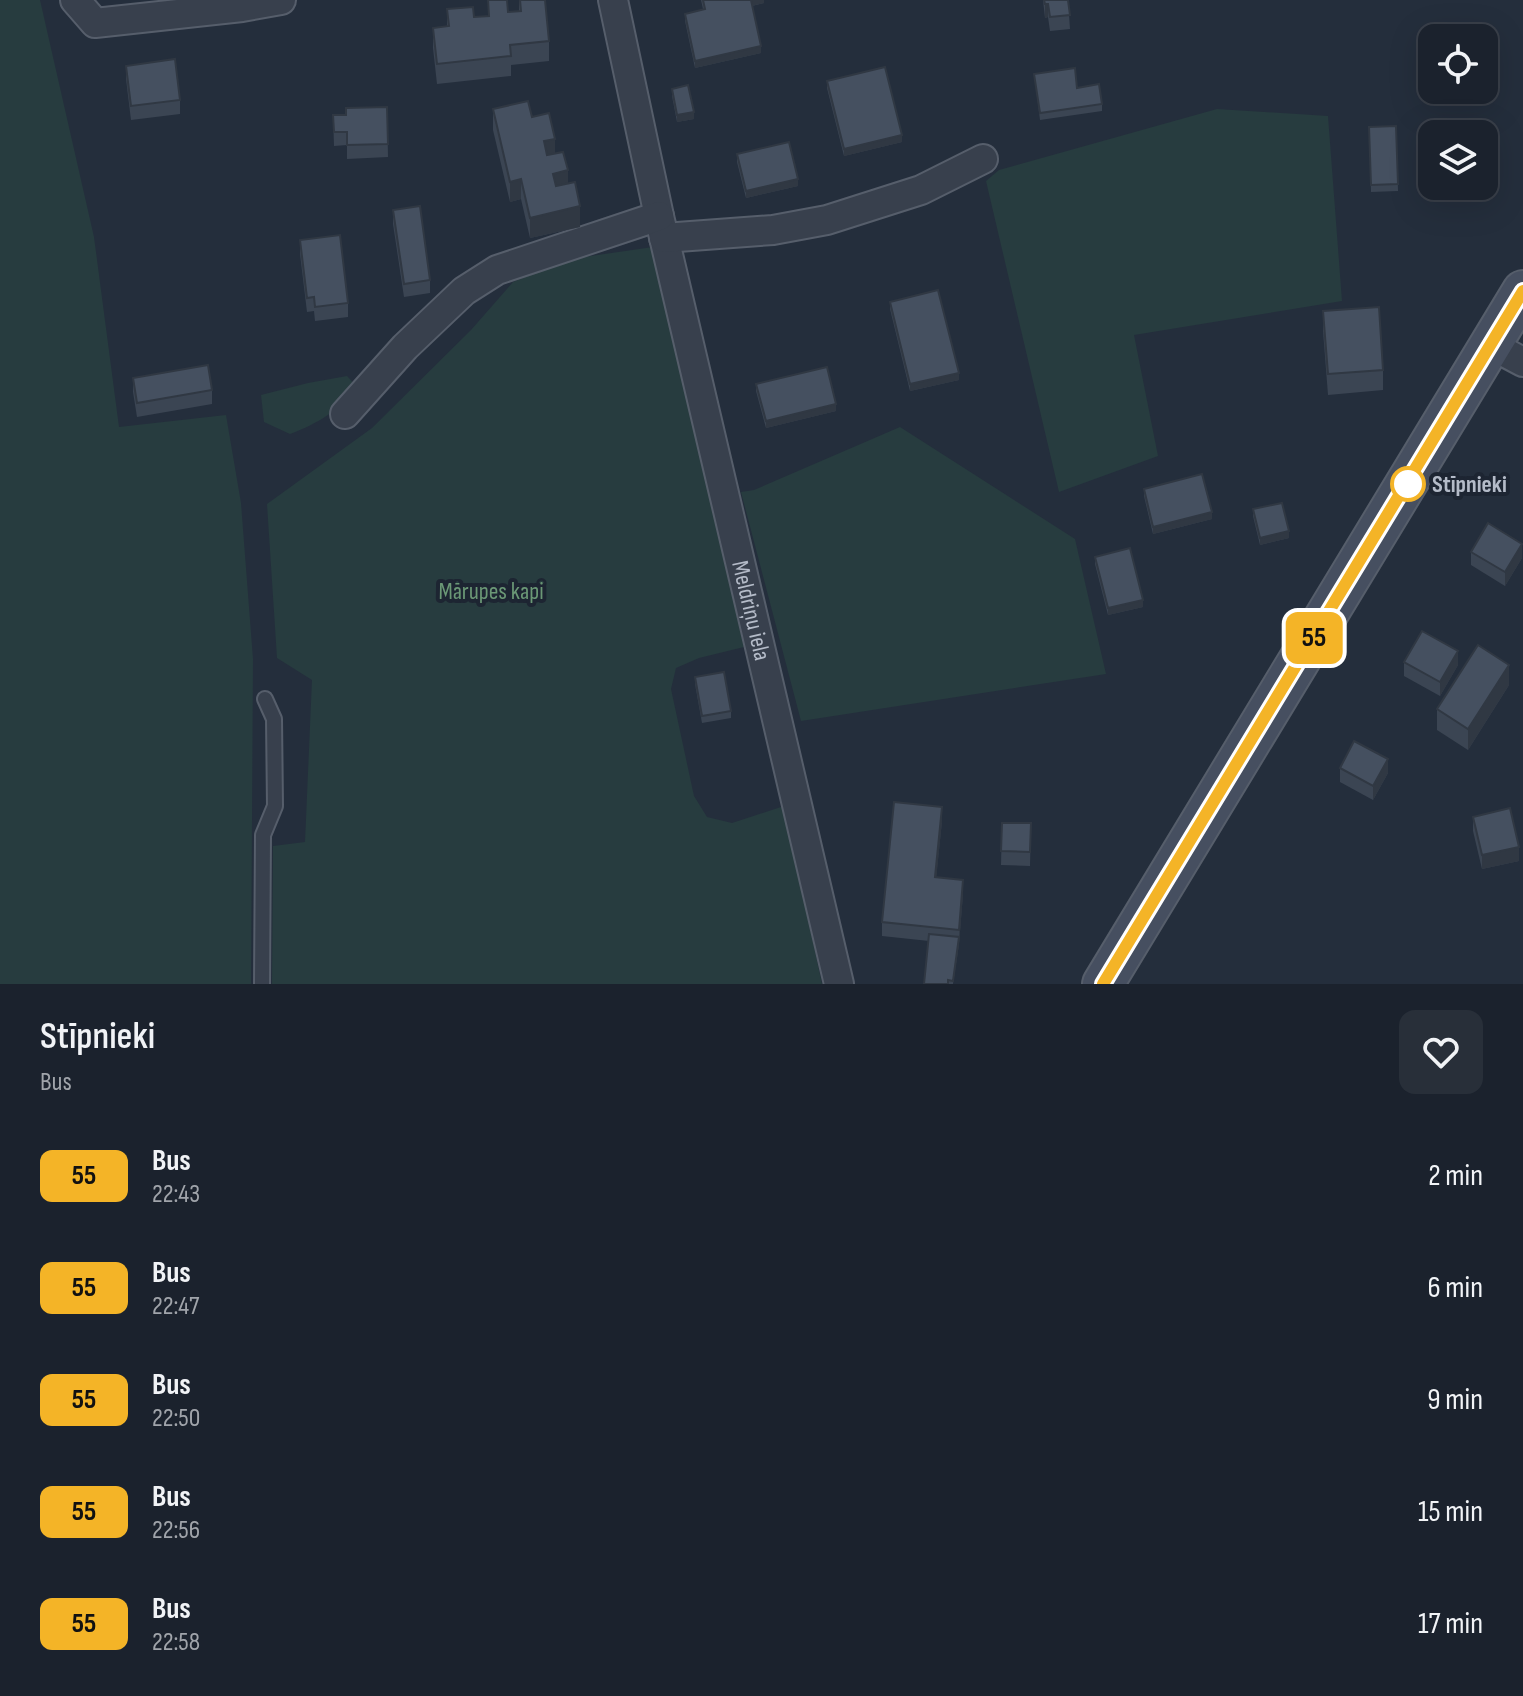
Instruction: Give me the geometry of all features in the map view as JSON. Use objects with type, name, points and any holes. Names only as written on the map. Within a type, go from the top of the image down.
[{"type":"main road","points":[[1103,984],[1507,354],[1523,291]]},
{"type":"street","points":[[75,0],[95,23],[281,0]]},
{"type":"street","name":"Meldriņu iela","points":[[613,0],[662,227],[839,984]]},
{"type":"street","points":[[345,414],[405,347],[464,291],[497,270],[662,227],[773,230],[827,220],[921,190],[983,159]]},
{"type":"lane","points":[[262,984],[263,835],[275,806],[274,719],[265,699]]},
{"type":"green space","points":[[0,0],[40,0],[94,237],[119,427],[226,415],[241,503],[253,659],[251,984],[0,984]]},
{"type":"green space","points":[[1217,109],[1328,116],[1342,301],[1134,335],[1158,456],[1059,492],[986,181],[999,170]]},
{"type":"green space","name":"Mārupes kapi","points":[[653,247],[744,647],[699,658],[676,668],[671,689],[694,796],[707,817],[732,823],[784,806],[822,984],[272,984],[273,846],[305,842],[312,680],[277,658],[267,504],[372,428],[471,330],[513,282],[570,259]]},
{"type":"green space","points":[[347,376],[358,388],[319,421],[290,434],[264,422],[261,395]]},
{"type":"green space","points":[[900,427],[1075,539],[1106,674],[801,721],[741,492],[754,490]]},
{"type":"building","points":[[488,0],[507,0],[508,12],[521,11],[520,0],[545,0],[549,41],[510,45],[511,56],[437,64],[433,28],[449,26],[447,9],[473,7],[474,17],[489,16]]},
{"type":"building","points":[[703,0],[751,0],[761,46],[695,61],[685,14],[705,9]]},
{"type":"building","points":[[1044,0],[1068,0],[1070,15],[1050,17],[1048,4]]},
{"type":"building","points":[[175,59],[180,100],[131,106],[126,66]]},
{"type":"building","points":[[885,67],[902,135],[844,149],[827,81]]},
{"type":"building","points":[[1075,68],[1077,88],[1099,84],[1102,104],[1040,113],[1034,74]]},
{"type":"building","points":[[688,85],[694,112],[677,115],[672,89]]},
{"type":"building","points":[[528,101],[532,117],[549,113],[555,139],[544,141],[547,155],[563,152],[568,170],[553,174],[556,186],[575,182],[580,206],[530,218],[521,179],[510,182],[493,109]]},
{"type":"building","points":[[387,107],[388,144],[347,145],[347,132],[334,132],[333,115],[346,115],[346,108]]},
{"type":"building","points":[[1396,126],[1398,184],[1371,185],[1369,127]]},
{"type":"building","points":[[789,142],[798,179],[746,191],[737,154]]},
{"type":"building","points":[[420,206],[430,280],[404,284],[393,210]]},
{"type":"building","points":[[340,235],[348,303],[315,307],[314,297],[307,298],[300,240]]},
{"type":"building","points":[[938,290],[959,373],[910,384],[890,302]]},
{"type":"building","points":[[1379,307],[1383,370],[1328,374],[1323,311]]},
{"type":"building","points":[[208,365],[212,390],[137,403],[133,378]]},
{"type":"building","points":[[827,367],[836,404],[766,421],[756,384]]},
{"type":"building","points":[[1202,474],[1212,512],[1153,527],[1144,489]]},
{"type":"building","points":[[1282,503],[1289,531],[1260,538],[1253,509]]},
{"type":"building","points":[[1488,523],[1522,544],[1505,572],[1471,552]]},
{"type":"building","points":[[1130,548],[1143,600],[1108,608],[1095,557]]},
{"type":"building","points":[[1422,631],[1458,651],[1440,682],[1404,662]]},
{"type":"building","points":[[1478,645],[1509,665],[1468,729],[1437,709]]},
{"type":"building","points":[[724,672],[731,711],[702,716],[695,677]]},
{"type":"building","points":[[1354,741],[1388,759],[1373,786],[1340,768]]},
{"type":"building","points":[[894,802],[942,807],[935,877],[963,880],[959,930],[882,922]]},
{"type":"building","points":[[1510,808],[1519,847],[1482,855],[1473,817]]},
{"type":"building","points":[[1002,823],[1031,823],[1030,852],[1001,851]]},
{"type":"building","points":[[929,934],[959,937],[953,981],[948,980],[948,984],[924,984]]},
{"type":"bus line","name":"55","points":[[1103,984],[1523,291]]},
{"type":"place","name":"Stīpnieki","points":[[1408,484]]}]
